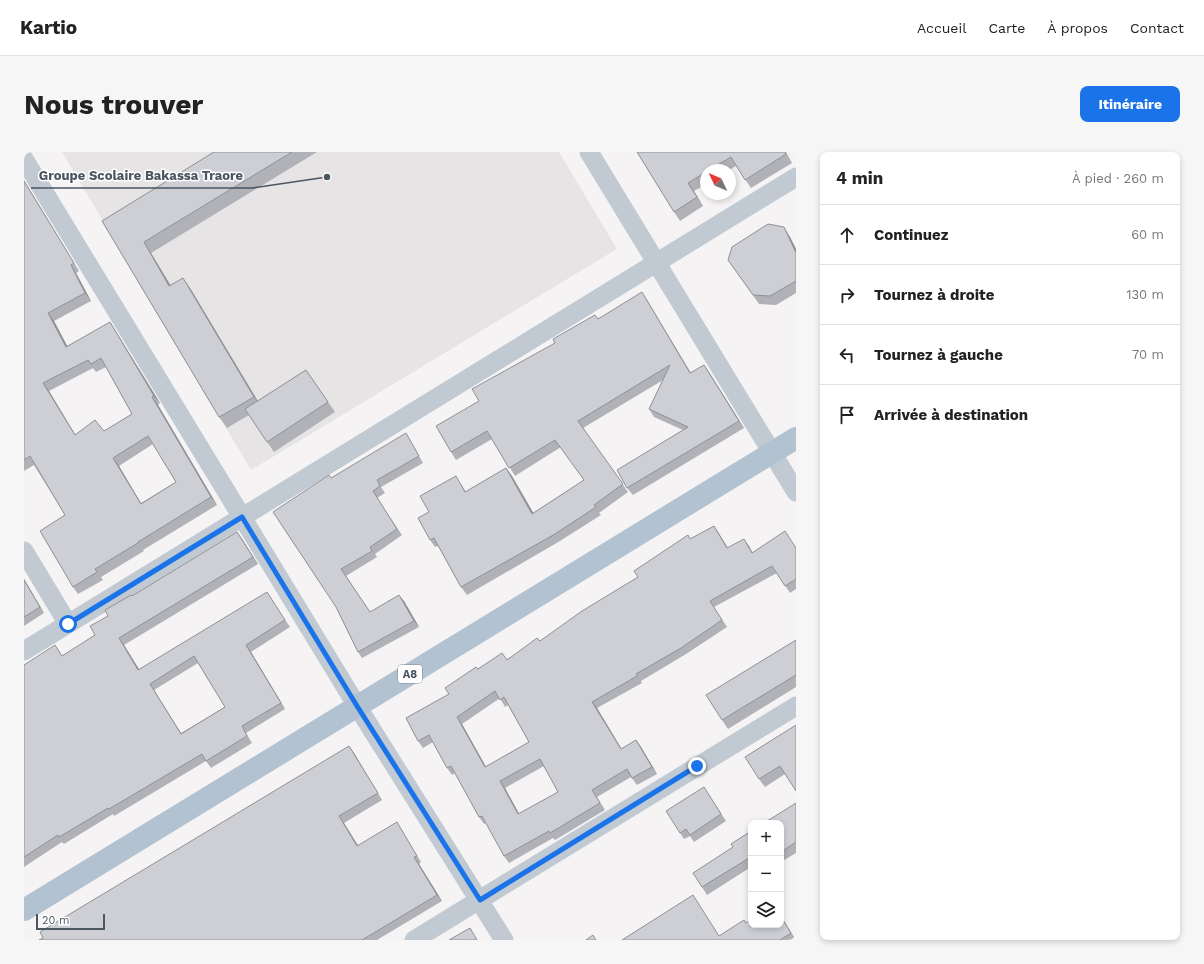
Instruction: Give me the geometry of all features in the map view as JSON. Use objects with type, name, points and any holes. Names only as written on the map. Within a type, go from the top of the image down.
[{"type":"main road","name":"A8","points":[[24,910],[796,438]]},
{"type":"street","points":[[589,152],[796,492]]},
{"type":"street","points":[[24,159],[357,706],[504,940]]},
{"type":"street","points":[[24,651],[796,177]]},
{"type":"street","points":[[24,551],[68,624]]},
{"type":"street","points":[[414,940],[796,706]]},
{"type":"shaded area","points":[[62,152],[559,152],[617,249],[251,470]]},
{"type":"building","points":[[214,152],[292,152],[144,242],[169,286],[183,278],[254,397],[219,417],[102,221]]},
{"type":"building","points":[[637,152],[785,152],[786,154],[745,180],[731,157],[719,164],[700,164],[700,176],[688,183],[697,197],[674,212]]},
{"type":"building","points":[[24,181],[74,263],[71,265],[85,293],[48,313],[66,347],[110,322],[211,497],[95,569],[97,572],[73,587],[40,531],[65,515],[30,456],[24,460]],"holes":[[[101,358],[132,414],[104,431],[95,420],[75,435],[43,383],[88,360],[91,364]],[[148,436],[176,482],[141,504],[113,458]]]},
{"type":"building","points":[[768,224],[784,227],[796,253],[796,281],[770,296],[753,295],[728,260],[732,247]]},
{"type":"building","points":[[642,292],[690,373],[704,365],[739,421],[627,488],[617,470],[688,427],[649,409],[670,365],[578,421],[623,484],[594,505],[596,507],[555,534],[461,587],[434,538],[430,540],[418,518],[429,512],[420,496],[456,476],[465,492],[506,468],[532,514],[584,480],[555,440],[509,468],[487,431],[451,452],[436,426],[479,401],[472,389],[555,343],[553,339],[595,315],[598,319]]},
{"type":"building","points":[[306,370],[328,402],[267,442],[245,409]]},
{"type":"building","points":[[406,433],[419,456],[377,480],[380,486],[373,491],[397,529],[370,547],[372,551],[341,569],[370,612],[399,595],[414,621],[358,652],[336,607],[273,512],[329,475],[331,478]]},
{"type":"building","points":[[714,526],[727,548],[744,539],[752,553],[785,531],[796,548],[796,579],[785,586],[772,566],[710,601],[722,620],[681,648],[636,674],[637,676],[592,702],[621,749],[636,740],[652,767],[632,778],[627,769],[592,790],[600,803],[550,833],[549,831],[504,856],[482,816],[479,817],[451,766],[447,768],[429,735],[418,741],[406,718],[449,694],[445,688],[476,667],[478,669],[502,653],[507,660],[537,638],[540,641],[582,611],[638,577],[634,571],[688,535],[690,539]],"holes":[[[495,691],[500,700],[504,697],[529,742],[485,767],[457,717]],[[540,759],[558,792],[518,814],[500,781]]]},
{"type":"building","points":[[237,532],[253,557],[119,638],[138,670],[267,592],[285,620],[246,645],[281,703],[242,726],[247,736],[206,761],[202,754],[109,809],[108,808],[59,837],[58,835],[24,857],[24,665],[55,645],[62,656],[95,635],[90,626],[108,616],[105,610],[131,595],[132,596]],"holes":[[[194,656],[225,707],[181,734],[150,684]]]},
{"type":"building","points":[[24,580],[40,607],[24,617]]},
{"type":"building","points":[[796,640],[796,675],[722,720],[706,695]]},
{"type":"building","points":[[796,725],[796,791],[780,766],[759,779],[745,757]]},
{"type":"building","points":[[349,746],[378,793],[339,816],[357,846],[397,822],[417,856],[414,857],[437,895],[362,940],[39,940],[43,938],[40,932]]},
{"type":"building","points":[[704,787],[721,814],[690,835],[686,829],[680,833],[666,811]]},
{"type":"building","points":[[796,803],[796,842],[784,850],[784,820],[769,820]]},
{"type":"building","points":[[748,833],[748,859],[702,887],[693,873],[733,847],[731,844]]},
{"type":"building","points":[[693,895],[719,936],[744,920],[746,923],[748,921],[748,928],[784,928],[784,922],[791,933],[780,940],[622,940]]},
{"type":"building","points":[[470,928],[477,940],[449,940]]},
{"type":"building","points":[[593,935],[596,940],[586,940]]},
{"type":"place","name":"Groupe Scolaire Bakassa Traore","points":[[327,177]]},
{"type":"route","points":[[68,624],[242,517],[357,706],[480,900],[697,766]]}]
